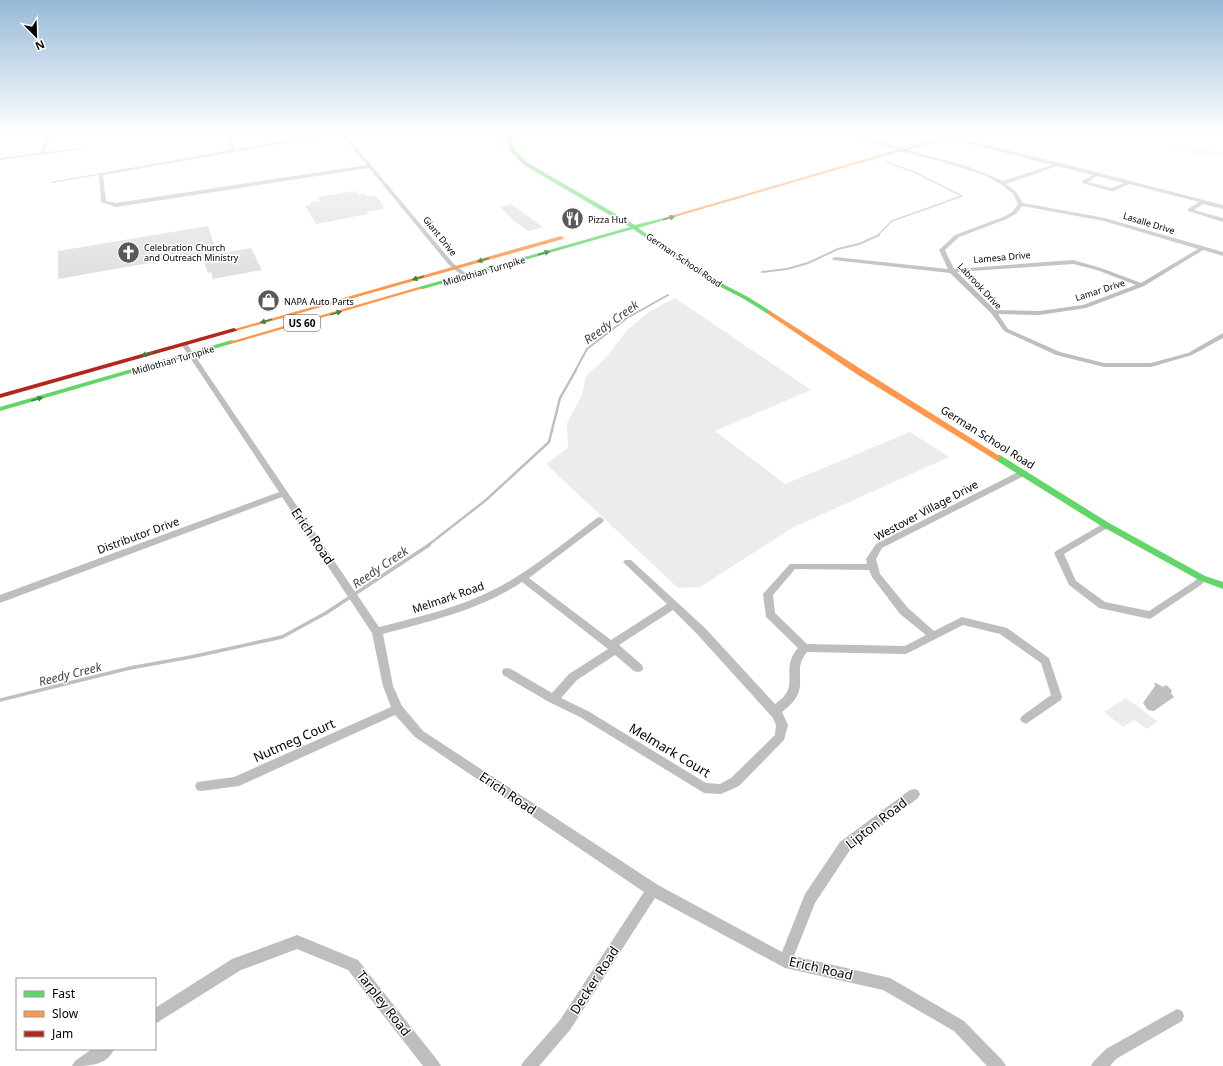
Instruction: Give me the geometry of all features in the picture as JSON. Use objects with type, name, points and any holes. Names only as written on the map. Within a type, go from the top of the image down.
[{"type":"main road","name":"German School Road","points":[[561,181],[634,223],[718,284],[746,298],[861,373],[1106,525],[1202,578],[1223,586]]},
{"type":"main road","name":"Midlothian Turnpike","points":[[0,409],[466,276],[773,181]]},
{"type":"main road","name":"Midlothian Turnpike","points":[[0,396],[456,268],[634,223],[789,181]]},
{"type":"street","points":[[52,182],[60,181]]},
{"type":"street","points":[[102,181],[104,202],[123,205],[277,181]]},
{"type":"street","name":"Giant Drive","points":[[383,181],[456,268],[466,276]]},
{"type":"street","points":[[998,181],[1017,193],[1022,204]]},
{"type":"street","points":[[1003,183],[1010,181]]},
{"type":"street","points":[[1086,181],[1084,182],[1112,190],[1129,182]]},
{"type":"street","points":[[1124,181],[1223,206]]},
{"type":"street","points":[[1203,201],[1190,210],[1223,220]]},
{"type":"street","name":"Lasalle Drive","points":[[1022,204],[1105,220],[1223,254]]},
{"type":"street","name":"Labrook Drive","points":[[1022,204],[1014,214],[957,236],[942,250],[952,270],[993,312],[1006,330],[1058,354],[1104,365],[1151,365],[1190,354],[1223,335]]},
{"type":"street","name":"Lamar Drive","points":[[993,312],[1039,313],[1084,307],[1142,285],[1203,248]]},
{"type":"street","name":"Lamesa Drive","points":[[835,259],[952,270],[1073,262],[1099,269],[1142,285]]},
{"type":"street","name":"Erich Road","points":[[184,344],[378,632],[388,686],[397,709],[419,734],[653,890],[785,961],[885,983],[959,1026],[998,1066]]},
{"type":"street","name":"Westover Village Drive","points":[[873,567],[871,559],[878,546],[1023,473]]},
{"type":"street","name":"Distributor Drive","points":[[0,599],[284,493]]},
{"type":"street","name":"Melmark Road","points":[[378,632],[447,612],[486,598],[523,578],[600,520]]},
{"type":"street","points":[[1106,525],[1059,553],[1072,583],[1102,605],[1150,614],[1198,583],[1202,578]]},
{"type":"street","name":"Melmark Court","points":[[507,672],[553,699],[584,714],[704,788],[721,789],[735,782],[780,737],[782,725],[778,715],[674,605],[628,562]]},
{"type":"street","points":[[934,636],[904,611],[875,575],[873,567],[793,566],[768,594],[770,614],[804,648],[906,650],[934,636],[962,621],[1003,630],[1045,661],[1057,697],[1026,719]]},
{"type":"street","points":[[523,578],[614,647],[638,668]]},
{"type":"street","points":[[553,699],[573,677],[674,605]]},
{"type":"street","points":[[774,711],[790,698],[794,691],[794,664],[796,657],[804,648]]},
{"type":"street","name":"Nutmeg Court","points":[[201,786],[235,782],[397,709]]},
{"type":"street","name":"Lipton Road","points":[[785,961],[810,899],[845,846],[914,794]]},
{"type":"street","name":"Decker Road","points":[[529,1066],[565,1026],[653,890]]},
{"type":"street","name":"Tarpley Road","points":[[156,1016],[237,964],[297,942],[353,965],[433,1066]]},
{"type":"street","points":[[1099,1066],[1112,1054],[1177,1016]]},
{"type":"street","points":[[80,1066],[104,1050]]},
{"type":"shaded area","points":[[675,298],[811,390],[715,431],[785,484],[910,432],[949,457],[792,528],[700,587],[678,588],[546,464],[568,448],[567,423],[582,395],[586,376],[606,358],[627,330],[650,311]]},
{"type":"shaded area","points":[[1154,683],[1163,687],[1166,685],[1172,690],[1171,693],[1174,697],[1154,711],[1148,710],[1143,703],[1155,686]]},
{"type":"shaded area","points":[[1126,698],[1158,721],[1147,729],[1134,720],[1123,727],[1104,712]]},
{"type":"building","points":[[355,191],[359,194],[365,193],[367,196],[375,195],[384,206],[382,207],[384,209],[366,212],[368,214],[316,224],[305,206],[311,205],[309,202],[320,201],[318,197]]},
{"type":"building","points":[[511,204],[543,227],[528,231],[513,220],[500,207]]},
{"type":"building","name":"Celebration Church and Outreach Ministry","points":[[208,226],[217,254],[251,248],[262,270],[213,279],[211,272],[208,273],[201,254],[58,279],[58,251]]},
{"type":"waterway","points":[[877,236],[892,221],[962,196],[931,181]]},
{"type":"waterway","points":[[762,272],[787,269],[808,263],[838,249],[859,244],[877,236]]},
{"type":"waterway","name":"Reedy Creek","points":[[575,371],[587,349],[627,318],[668,295]]},
{"type":"waterway","name":"Reedy Creek","points":[[427,546],[486,500],[549,442],[560,398],[576,370]]},
{"type":"waterway","name":"Reedy Creek","points":[[0,700],[130,668],[191,657],[282,637],[326,613],[429,545]]},
{"type":"traffic: fast","points":[[555,181],[619,217],[717,283],[746,298],[770,313]]},
{"type":"traffic: fast","points":[[421,288],[666,218]]},
{"type":"traffic: fast","points":[[0,409],[232,342]]},
{"type":"traffic: fast","points":[[997,457],[1106,525],[1202,578],[1223,586]]},
{"type":"traffic: slow","points":[[666,218],[796,181]]},
{"type":"traffic: slow","points":[[234,330],[561,238]]},
{"type":"traffic: slow","points":[[232,342],[421,288]]},
{"type":"traffic: slow","points":[[770,313],[861,373],[997,457]]},
{"type":"traffic: jam","points":[[0,396],[234,330]]},
{"type":"place","name":"Pizza Hut","points":[[573,219]]},
{"type":"place","name":"Celebration Church and Outreach Ministry","points":[[129,252]]},
{"type":"place","name":"NAPA Auto Parts","points":[[268,301]]}]
